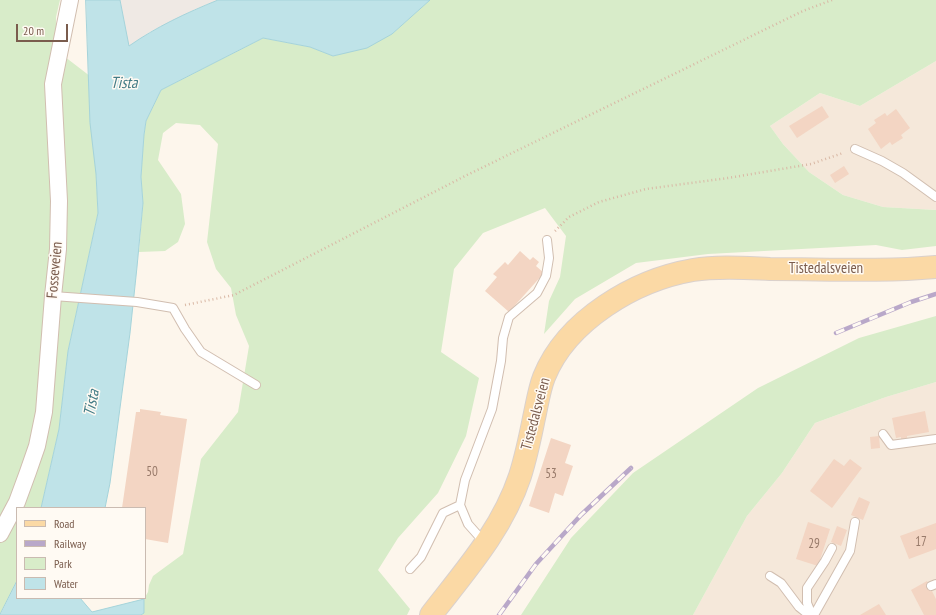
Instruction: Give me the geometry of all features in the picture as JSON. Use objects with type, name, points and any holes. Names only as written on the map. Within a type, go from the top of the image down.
[{"type":"main road","name":"Tistedalsveien","points":[[431,615],[486,544],[499,523],[519,477],[530,438],[544,377],[554,358],[583,323],[603,308],[622,295],[645,284],[694,270],[719,268],[874,269],[936,267]]},
{"type":"street","name":"Fosseveien","points":[[0,534],[17,502],[37,446],[44,412],[58,249],[58,201],[53,84],[70,0]]},
{"type":"lane","points":[[855,149],[887,164],[936,198]]},
{"type":"lane","points":[[486,544],[468,524],[460,505],[465,480],[492,409],[501,361],[503,338],[509,317],[537,292],[546,276],[549,258],[547,240]]},
{"type":"lane","points":[[53,296],[137,302],[173,308],[201,352],[256,385]]},
{"type":"lane","points":[[883,434],[892,445],[936,439]]},
{"type":"lane","points":[[410,569],[421,557],[443,513],[460,505]]},
{"type":"lane","points":[[812,615],[850,551],[855,522]]},
{"type":"lane","points":[[812,615],[807,603],[807,588],[832,548]]},
{"type":"lane","points":[[770,576],[781,583],[799,607],[812,615]]},
{"type":"path","points":[[173,308],[234,294],[474,172],[803,10],[832,0]]},
{"type":"path","points":[[547,240],[568,217],[599,202],[646,189],[728,178],[811,164],[855,149]]},
{"type":"shaded area","points":[[120,0],[218,0],[196,9],[150,32],[128,47]]},
{"type":"shaded area","points":[[936,61],[936,210],[883,207],[843,195],[809,172],[783,144],[770,126],[820,93],[860,106]]},
{"type":"shaded area","points":[[936,382],[936,615],[693,615],[747,516],[782,473],[815,423],[886,397]]},
{"type":"green space","points":[[0,0],[60,0],[56,17],[56,50],[99,83],[96,174],[98,213],[68,351],[59,429],[41,507],[16,507],[16,583],[0,614]]},
{"type":"green space","points":[[430,0],[936,0],[936,61],[860,106],[820,93],[770,126],[783,144],[809,172],[843,195],[883,207],[936,210],[936,246],[902,250],[876,245],[708,254],[636,263],[575,299],[544,334],[549,301],[560,277],[566,236],[545,208],[483,233],[454,269],[441,352],[479,378],[466,436],[438,493],[398,538],[378,570],[410,609],[407,615],[141,615],[144,613],[144,599],[146,599],[149,585],[153,576],[183,554],[201,459],[238,412],[249,346],[236,315],[231,288],[216,269],[207,242],[218,144],[200,125],[176,123],[163,133],[158,160],[181,194],[185,224],[178,242],[165,251],[139,252],[143,203],[141,177],[146,121],[161,90],[263,38],[310,47],[334,56],[392,34]]},
{"type":"green space","points":[[936,316],[936,382],[886,397],[815,423],[782,473],[747,516],[693,615],[521,615],[571,538],[633,473],[758,388],[859,338]]},
{"type":"water","name":"Tista","points":[[86,0],[120,0],[129,46],[172,21],[218,0],[430,0],[392,34],[367,48],[333,56],[310,47],[263,38],[161,90],[146,121],[144,135],[141,177],[143,203],[137,267],[130,333],[110,483],[105,507],[41,507],[59,429],[68,351],[98,213],[96,174],[90,123]]},
{"type":"water","points":[[16,583],[16,599],[81,599],[92,612],[144,599],[144,613],[141,615],[0,615]]},
{"type":"building","points":[[822,106],[829,117],[797,138],[789,126]]},
{"type":"building","points":[[896,109],[910,128],[901,135],[903,138],[892,145],[890,142],[881,149],[868,129],[876,123],[874,120],[885,113],[887,116]]},
{"type":"building","points":[[844,166],[849,174],[835,183],[830,175]]},
{"type":"building","points":[[520,251],[530,260],[533,257],[539,262],[536,266],[544,273],[509,312],[485,291],[497,277],[493,274],[505,262],[508,265]]},
{"type":"building","points":[[140,409],[161,412],[160,415],[187,419],[168,543],[146,539],[146,507],[122,507],[136,412],[140,412]]},
{"type":"building","points":[[925,411],[929,432],[907,436],[907,439],[901,440],[901,437],[896,438],[892,418]]},
{"type":"building","points":[[879,436],[880,448],[871,449],[870,437]]},
{"type":"building","points":[[551,438],[571,445],[565,463],[573,466],[563,496],[555,493],[549,513],[529,506]]},
{"type":"building","points":[[834,459],[844,466],[850,459],[862,468],[832,508],[810,491]]},
{"type":"building","points":[[859,497],[870,502],[863,520],[851,515]]},
{"type":"building","points":[[808,522],[830,529],[818,566],[796,559]]},
{"type":"building","points":[[936,523],[936,549],[909,559],[900,536]]},
{"type":"building","points":[[837,526],[847,530],[841,546],[831,542]]},
{"type":"building","points":[[927,581],[936,599],[936,615],[924,615],[911,590]]},
{"type":"building","points":[[879,604],[886,615],[860,615]]},
{"type":"railway","points":[[836,333],[911,302],[936,294]]},
{"type":"railway","points":[[499,615],[536,564],[581,515],[631,468]]}]
